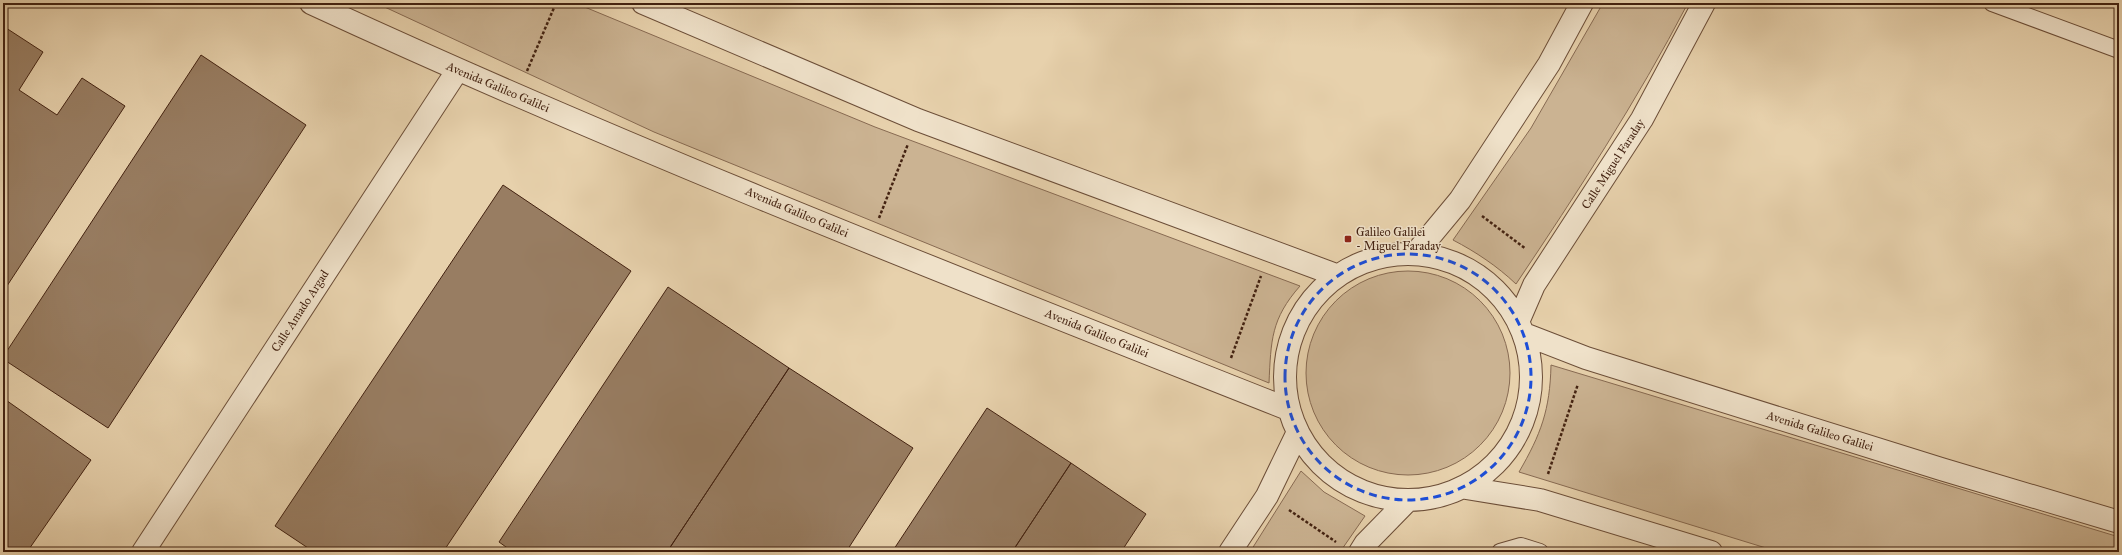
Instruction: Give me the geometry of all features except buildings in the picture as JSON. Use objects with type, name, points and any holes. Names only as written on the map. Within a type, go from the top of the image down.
[{"type":"street","name":"Avenida Galileo Galilei","points":[[311,3],[457,70],[870,243],[1288,409]]},
{"type":"street","points":[[643,3],[918,120],[1336,275]]},
{"type":"street","points":[[1416,253],[1460,200],[1549,64],[1582,3]]},
{"type":"street","name":"Calle Miguel Faraday","points":[[1521,328],[1534,285],[1642,120],[1704,3]]},
{"type":"street","name":"Calle Amado Argad","points":[[143,552],[457,70]]},
{"type":"street","points":[[1416,253],[1449,260],[1476,274],[1503,298],[1521,328],[1532,380],[1525,420],[1505,456],[1466,488],[1428,500],[1392,501],[1353,489],[1323,468],[1297,434],[1288,409],[1284,373],[1290,338],[1308,302],[1336,275],[1380,256],[1416,253]]},
{"type":"street","name":"Avenida Galileo Galilei","points":[[1521,328],[1586,358],[1940,469],[2119,522]]},
{"type":"street","points":[[1230,552],[1267,496],[1297,434]]},
{"type":"street","points":[[1466,488],[1540,500],[1711,552]]},
{"type":"street","points":[[1360,552],[1408,500]]},
{"type":"lane","points":[[1992,3],[2119,50]]},
{"type":"lane","points":[[1500,552],[1520,546],[1540,552]]},
{"type":"path","points":[[516,95],[556,3]]},
{"type":"path","points":[[870,243],[918,120]]},
{"type":"path","points":[[1460,200],[1548,264]]},
{"type":"path","points":[[1222,383],[1271,251]]},
{"type":"path","points":[[1540,500],[1586,358]]},
{"type":"path","points":[[1267,496],[1339,543]]},
{"type":"highlighted area","points":[[1416,253],[1449,260],[1476,274],[1503,298],[1524,334],[1532,380],[1525,420],[1505,456],[1466,488],[1428,500],[1392,501],[1353,489],[1323,468],[1297,434],[1288,409],[1283,373],[1290,338],[1308,302],[1336,275],[1380,256]]},
{"type":"shaded area","points":[[376,3],[575,3],[875,127],[1300,286],[1283,309],[1274,331],[1269,383],[654,132]]},
{"type":"shaded area","points":[[1603,3],[1688,3],[1606,146],[1516,284],[1486,260],[1453,240],[1531,128]]},
{"type":"shaded area","points":[[1398,271],[1418,271],[1438,275],[1456,283],[1473,294],[1487,308],[1498,325],[1506,343],[1510,363],[1510,383],[1506,403],[1498,421],[1487,438],[1473,452],[1456,463],[1438,471],[1418,475],[1398,475],[1378,471],[1360,463],[1343,452],[1329,438],[1318,421],[1310,403],[1306,383],[1306,363],[1310,343],[1318,325],[1329,308],[1343,294],[1360,283],[1378,275]]},
{"type":"shaded area","points":[[1551,365],[2119,537],[2119,552],[1779,552],[1519,472],[1533,446],[1543,421],[1549,395]]},
{"type":"shaded area","points":[[1301,471],[1324,492],[1365,516],[1340,552],[1250,552]]},
{"type":"place","name":"Galileo Galilei - Miguel Faraday","points":[[1348,239]]}]
